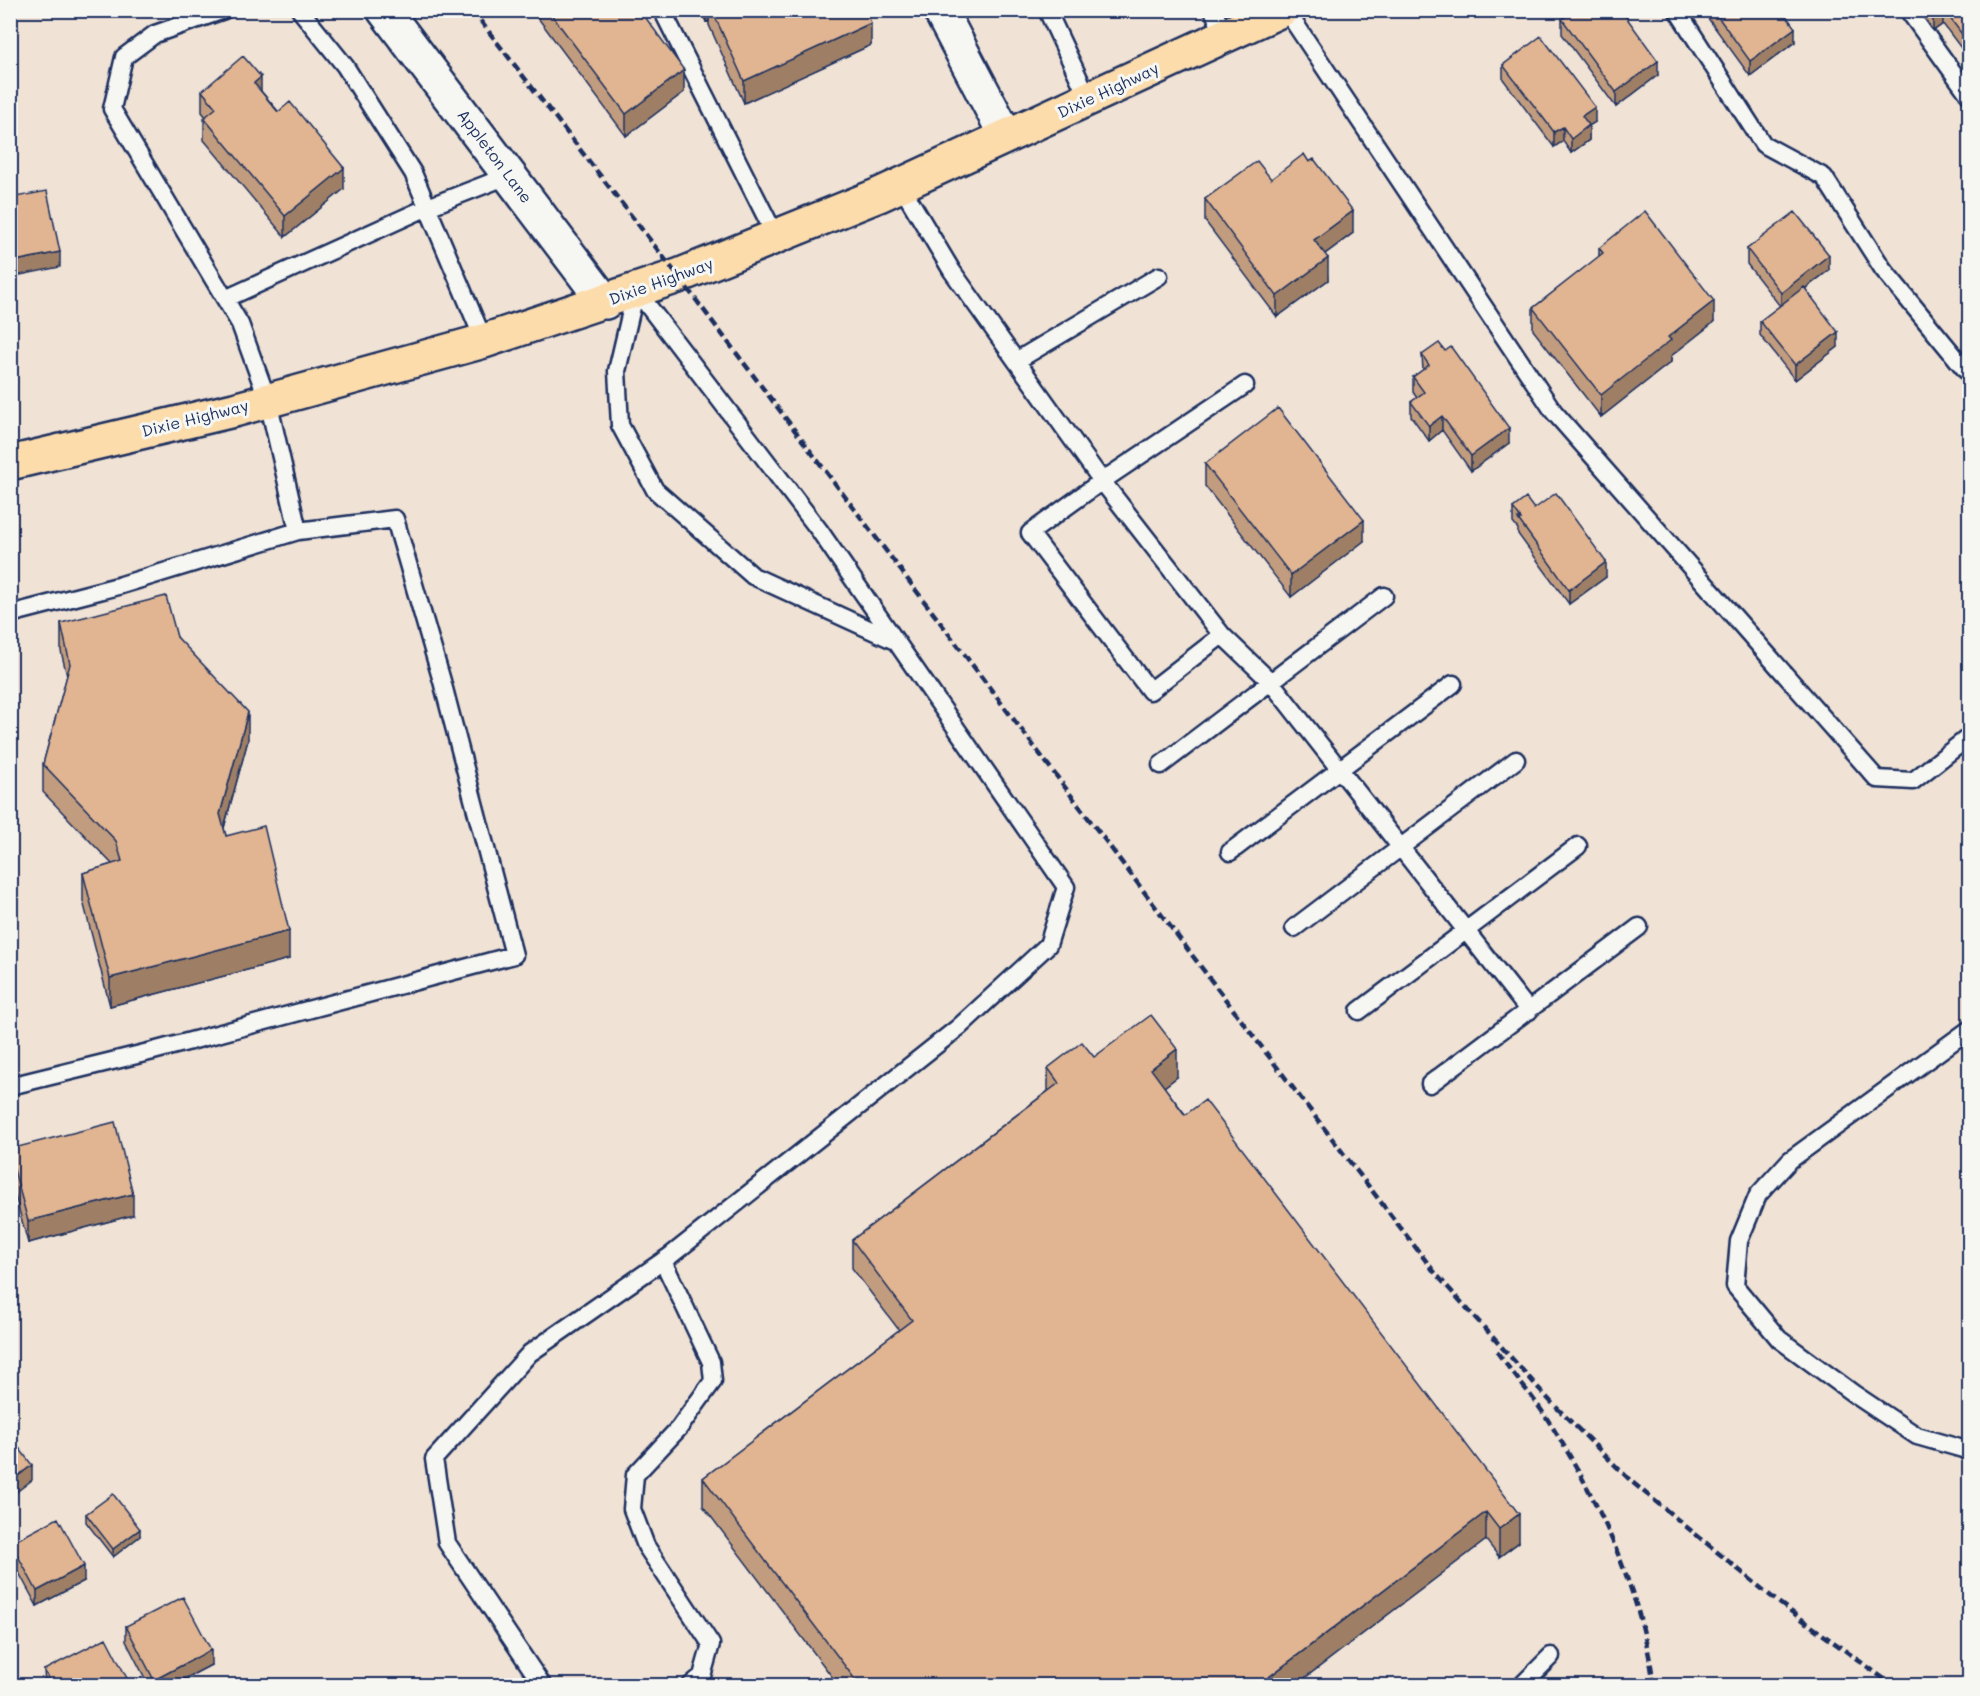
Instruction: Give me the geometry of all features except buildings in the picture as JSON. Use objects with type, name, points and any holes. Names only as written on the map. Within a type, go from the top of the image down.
[{"type":"main road","name":"Dixie Highway","points":[[10,463],[268,401],[484,341],[678,276],[900,184],[1089,100],[1219,23],[1281,10]]},
{"type":"street","name":"Appleton Lane","points":[[384,10],[605,302]]},
{"type":"street","points":[[940,10],[1006,136]]},
{"type":"lane","points":[[224,10],[154,34],[124,57],[112,109],[240,324],[268,401],[298,531]]},
{"type":"lane","points":[[300,10],[345,66],[413,173],[484,341]]},
{"type":"lane","points":[[662,10],[776,237]]},
{"type":"lane","points":[[1047,10],[1089,100]]},
{"type":"lane","points":[[1286,10],[1554,412],[1877,779],[1913,781],[1970,736]]},
{"type":"lane","points":[[1677,10],[1763,144],[1824,177],[1883,269],[1970,375]]},
{"type":"lane","points":[[1908,10],[1970,96]]},
{"type":"lane","points":[[225,299],[428,207],[510,175]]},
{"type":"lane","points":[[900,184],[952,271],[1102,481],[1222,635],[1271,682],[1529,1011]]},
{"type":"lane","points":[[1016,361],[1159,276]]},
{"type":"lane","points":[[636,290],[617,371],[620,425],[655,490],[753,576],[896,641]]},
{"type":"lane","points":[[543,1686],[447,1543],[434,1459],[530,1353],[663,1261],[958,1027],[1048,945],[1066,887],[819,530],[636,290]]},
{"type":"lane","points":[[1222,635],[1150,691],[1030,533],[1102,481],[1245,385]]},
{"type":"lane","points":[[10,614],[118,585],[298,531],[395,519],[442,681],[514,955],[153,1051],[10,1086]]},
{"type":"lane","points":[[1161,765],[1384,596]]},
{"type":"lane","points":[[1230,852],[1454,684]]},
{"type":"lane","points":[[1294,928],[1516,760]]},
{"type":"lane","points":[[1359,1011],[1578,846]]},
{"type":"lane","points":[[1430,1084],[1639,927]]},
{"type":"lane","points":[[1970,1029],[1790,1160],[1758,1195],[1739,1241],[1735,1286],[1779,1339],[1854,1394],[1917,1436],[1970,1451]]},
{"type":"lane","points":[[663,1261],[711,1362],[713,1381],[679,1428],[635,1474],[632,1509],[646,1546],[711,1644],[702,1676],[690,1686]]},
{"type":"lane","points":[[1521,1686],[1551,1656]]},
{"type":"railway","points":[[472,10],[678,276],[1436,1274],[1552,1403],[1632,1482],[1778,1602],[1894,1686]]},
{"type":"railway","points":[[1497,1352],[1533,1398],[1563,1445],[1614,1544],[1639,1615],[1654,1686]]}]
